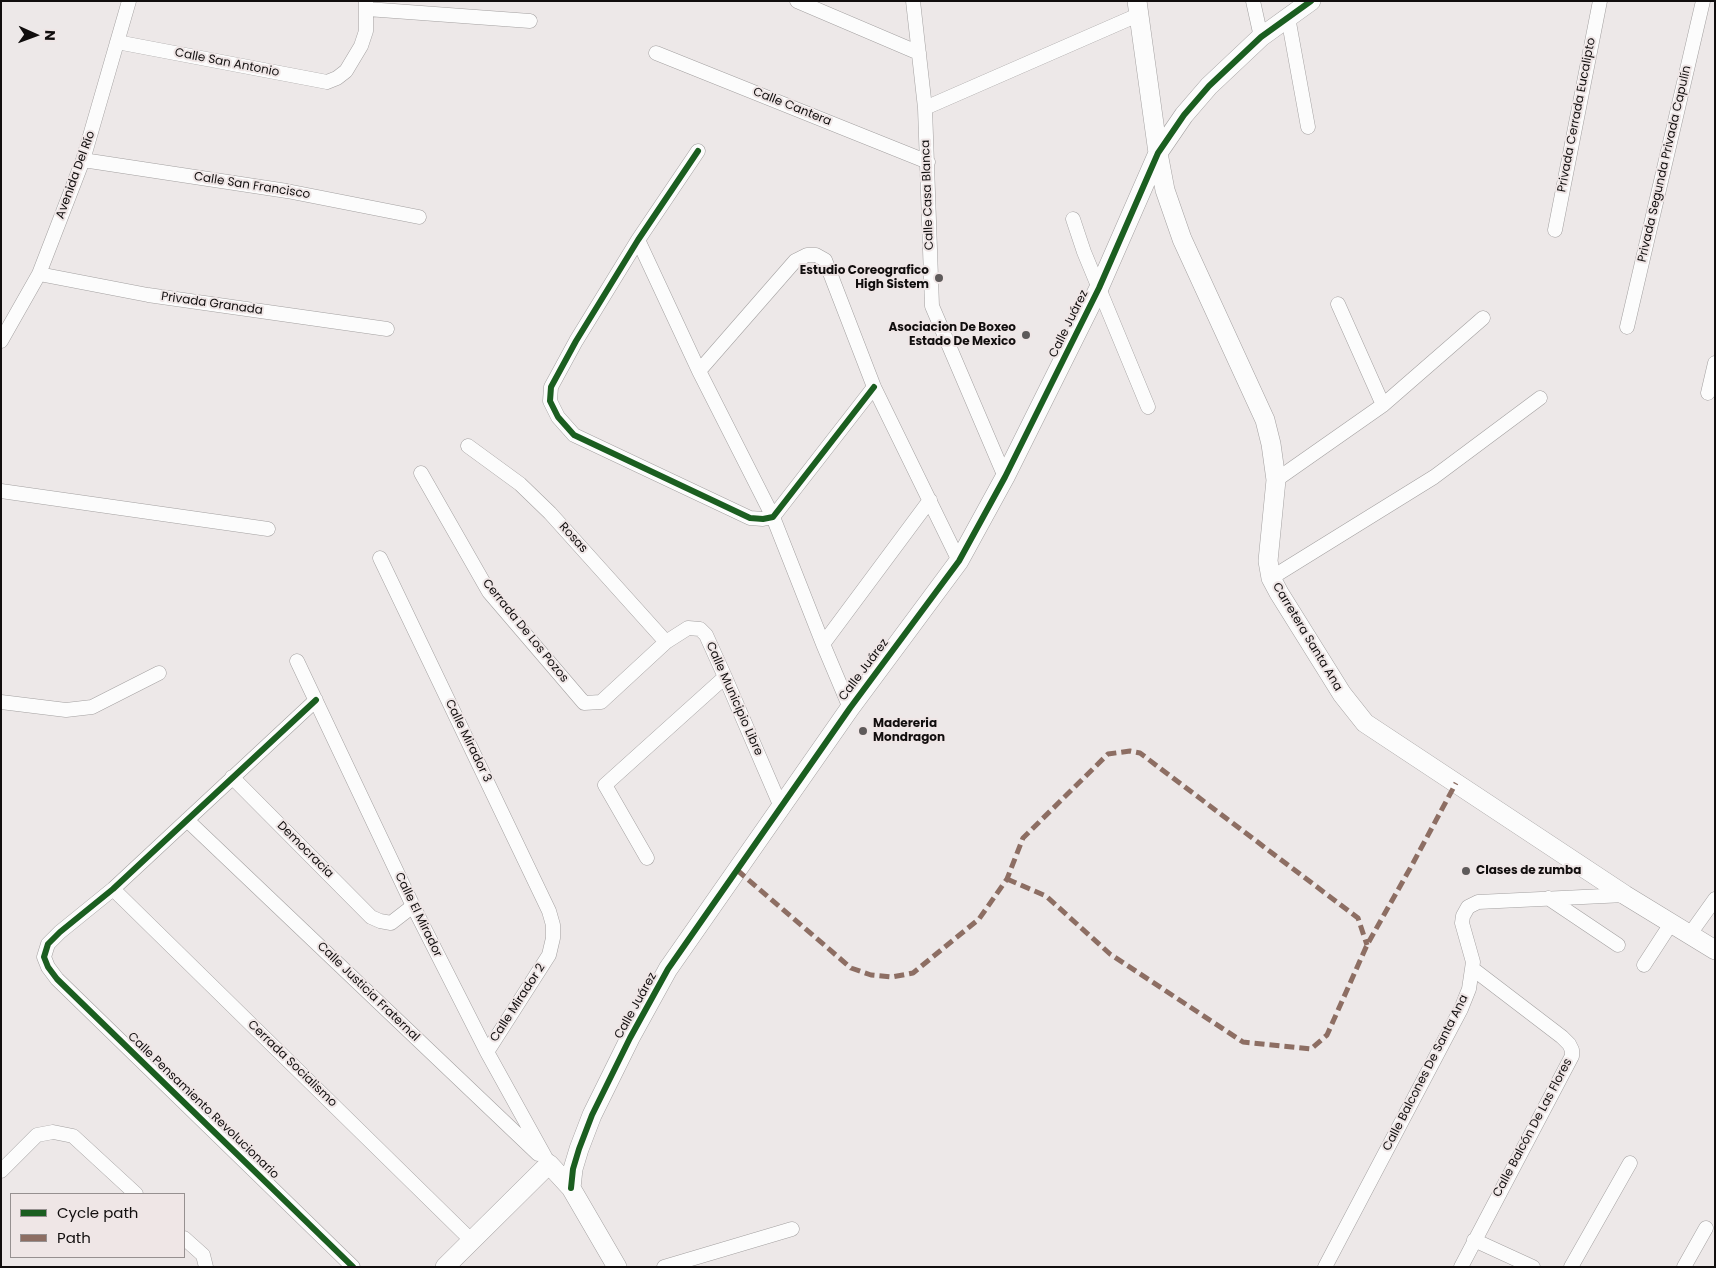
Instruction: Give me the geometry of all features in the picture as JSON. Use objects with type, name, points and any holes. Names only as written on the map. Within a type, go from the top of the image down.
[{"type":"street","name":"Avenida Del Río","points":[[1,341],[39,274],[83,160],[129,1]]},
{"type":"street","points":[[797,1],[918,52]]},
{"type":"street","name":"Calle Casa Blanca","points":[[914,1],[925,108],[932,306],[1005,476]]},
{"type":"street","points":[[1253,1],[1261,37]]},
{"type":"street","name":"Calle Juárez","points":[[571,1188],[578,1149],[592,1115],[668,969],[850,708],[959,561],[1005,476],[1099,288],[1158,153],[1184,115],[1203,93],[1261,37],[1311,1]]},
{"type":"street","name":"Privada Cerrada Eucalipto","points":[[1555,230],[1600,1]]},
{"type":"street","name":"Privada Segunda Privada Capulín","points":[[1627,327],[1703,1]]},
{"type":"street","name":"Calle San Antonio","points":[[117,42],[327,82],[337,78],[346,71],[361,46],[366,31],[366,5]]},
{"type":"street","points":[[366,5],[530,21]]},
{"type":"street","points":[[925,108],[1137,8]]},
{"type":"street","name":"Carretera Santa Ana","points":[[1137,8],[1165,190],[1182,239],[1265,420],[1271,444],[1276,480],[1268,561],[1271,578],[1342,694],[1365,723],[1625,895],[1715,950]]},
{"type":"street","points":[[1288,17],[1308,127]]},
{"type":"street","name":"Calle Cantera","points":[[656,53],[928,162]]},
{"type":"street","points":[[698,151],[638,240],[576,341],[551,387],[550,401],[558,417],[574,435],[750,518],[763,519],[773,517],[874,387]]},
{"type":"street","name":"Calle San Francisco","points":[[83,160],[287,191],[420,217]]},
{"type":"street","points":[[1074,219],[1084,252],[1148,407]]},
{"type":"street","points":[[638,240],[699,371],[773,517],[850,708]]},
{"type":"street","points":[[699,371],[795,261],[807,255],[816,255],[825,260],[874,387],[959,561]]},
{"type":"street","name":"Privada Granada","points":[[39,274],[148,295],[387,329]]},
{"type":"street","points":[[1338,304],[1383,405]]},
{"type":"street","points":[[1276,480],[1383,405],[1482,318]]},
{"type":"street","points":[[1708,393],[1715,363]]},
{"type":"street","points":[[1271,578],[1434,477],[1540,398]]},
{"type":"street","name":"Rosas","points":[[468,446],[520,484],[550,513],[666,642]]},
{"type":"street","name":"Cerrada De Los Pozos","points":[[422,473],[489,592],[584,702],[601,702],[666,642]]},
{"type":"street","points":[[1,491],[268,529]]},
{"type":"street","points":[[823,644],[930,500]]},
{"type":"street","name":"Calle Mirador 3","points":[[380,558],[549,911],[553,925]]},
{"type":"street","name":"Calle Municipio Libre","points":[[666,642],[688,628],[700,629],[706,635],[781,807]]},
{"type":"street","name":"Calle El Mirador","points":[[297,661],[413,906],[486,1052],[548,1164]]},
{"type":"street","points":[[1,702],[66,710],[92,707],[159,673]]},
{"type":"street","points":[[647,858],[605,785],[725,677]]},
{"type":"street","points":[[113,889],[316,700]]},
{"type":"street","name":"Democracia","points":[[232,778],[371,917],[391,923],[413,906]]},
{"type":"street","name":"Calle Justicia Fraternal","points":[[187,820],[548,1164]]},
{"type":"street","name":"Calle Pensamiento Revolucionario","points":[[113,889],[48,944],[44,956],[48,967],[57,979],[353,1267]]},
{"type":"street","name":"Cerrada Socialismo","points":[[113,889],[471,1240]]},
{"type":"street","name":"Calle Balcones De Santa Ana","points":[[1325,1267],[1461,1010],[1470,989],[1473,969],[1462,923],[1462,916],[1468,907],[1478,902],[1625,895]]},
{"type":"street","points":[[1548,898],[1618,945]]},
{"type":"street","points":[[1690,934],[1715,899]]},
{"type":"street","points":[[1644,965],[1672,922]]},
{"type":"street","name":"Calle Mirador 2","points":[[486,1052],[549,955],[553,938],[553,925]]},
{"type":"street","name":"Calle Balcón De Las Flores","points":[[1461,1267],[1570,1062],[1572,1050],[1562,1037],[1473,969]]},
{"type":"street","points":[[1,1171],[37,1135],[53,1132],[73,1136],[135,1193]]},
{"type":"street","points":[[1571,1267],[1630,1163]]},
{"type":"street","points":[[445,1267],[548,1164],[571,1188],[614,1265]]},
{"type":"street","points":[[1684,1267],[1706,1228]]},
{"type":"street","points":[[664,1267],[792,1229]]},
{"type":"street","points":[[185,1239],[203,1255],[206,1267]]},
{"type":"street","points":[[1474,1240],[1533,1267]]},
{"type":"marked path","points":[[737,870],[851,968],[871,975],[892,977],[913,973],[979,919],[1007,879],[1023,838],[1108,754],[1130,751],[1140,753],[1358,918],[1367,945]]},
{"type":"marked path","points":[[1007,879],[1046,896],[1110,954],[1243,1042],[1311,1049],[1327,1035],[1367,945],[1456,783]]},
{"type":"cycle path","points":[[571,1188],[573,1169],[592,1115],[630,1038],[668,969],[850,708],[959,561],[1005,477],[1099,288],[1158,153],[1184,115],[1209,86],[1261,37],[1311,1]]},
{"type":"cycle path","points":[[698,151],[638,240],[576,341],[551,387],[550,401],[558,417],[574,435],[750,518],[763,519],[773,517],[874,387]]},
{"type":"cycle path","points":[[316,700],[113,889],[60,932],[48,944],[44,957],[48,967],[57,979],[353,1267]]},
{"type":"place","name":"Estudio Coreografico High Sistem","points":[[939,278]]},
{"type":"place","name":"Asociacion De Boxeo Estado De Mexico","points":[[1026,335]]},
{"type":"place","name":"Madereria Mondragon","points":[[863,731]]},
{"type":"place","name":"Clases de zumba","points":[[1466,871]]}]
